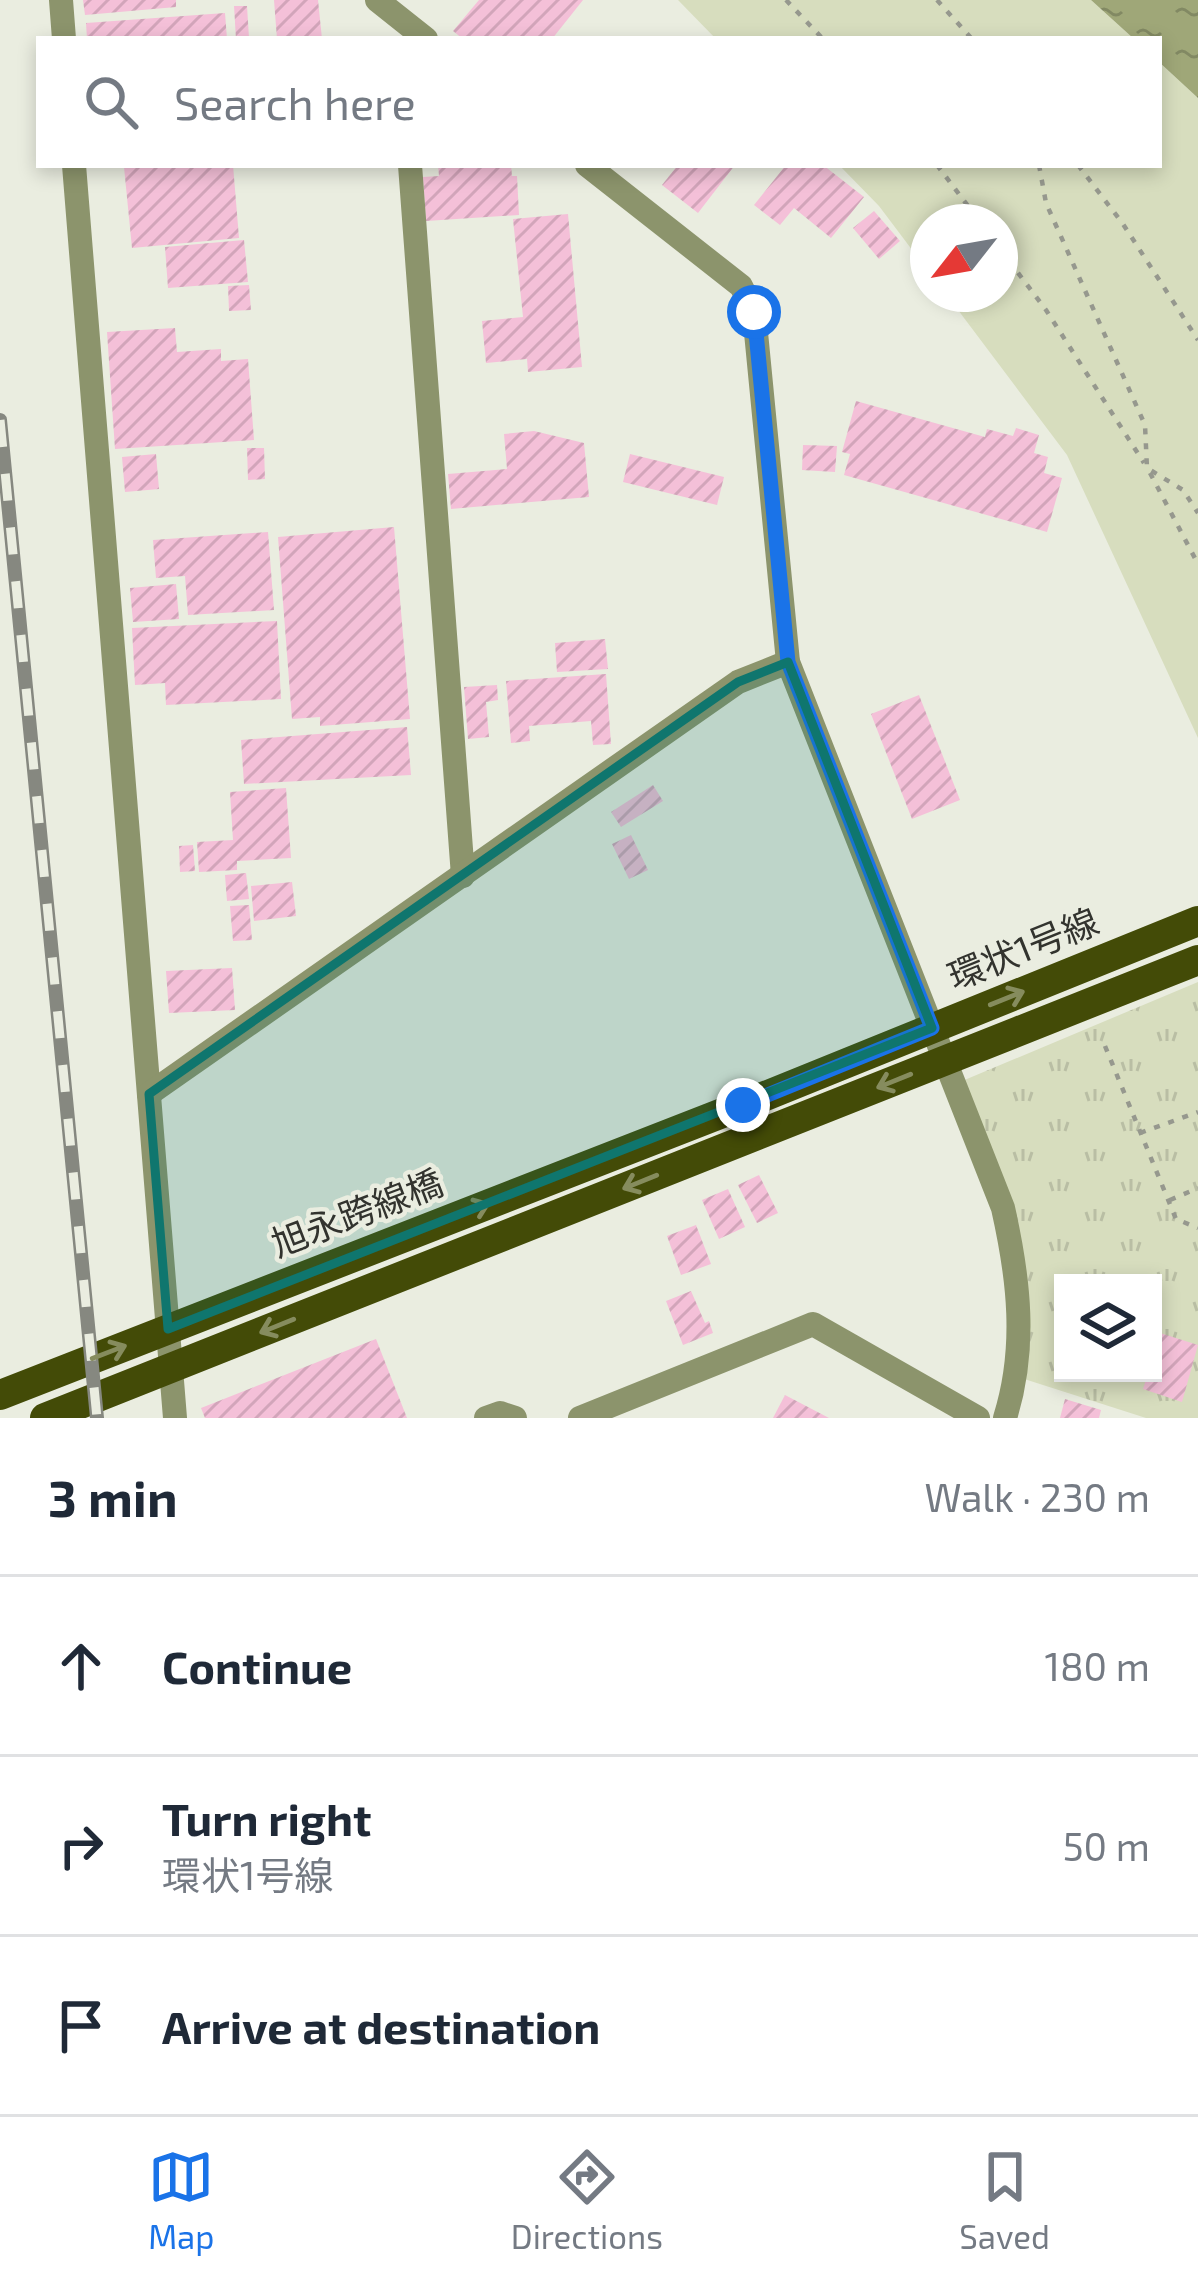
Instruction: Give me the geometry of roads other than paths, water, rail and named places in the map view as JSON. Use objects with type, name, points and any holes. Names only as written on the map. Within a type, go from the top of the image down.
[{"type":"main road","name":"環状1号線","points":[[743,1105],[1198,921]]},
{"type":"main road","name":"環状1号線","points":[[748,1139],[1198,960]]},
{"type":"main road","name":"旭永跨線橋","points":[[0,1395],[743,1105]]},
{"type":"main road","name":"旭永跨線橋","points":[[45,1418],[748,1139]]},
{"type":"street","points":[[61,0],[64,36]]},
{"type":"street","points":[[377,0],[400,28]]},
{"type":"street","points":[[74,168],[176,1418]]},
{"type":"street","points":[[410,168],[463,876]]},
{"type":"street","points":[[591,168],[741,286],[754,312],[788,662],[1003,1208],[1014,1258],[1020,1331],[1018,1377],[1005,1418]]},
{"type":"street","points":[[149,1094],[738,682],[788,662]]},
{"type":"street","points":[[580,1418],[813,1324],[978,1418]]},
{"type":"street","points":[[486,1418],[500,1413],[515,1418]]},
{"type":"water","points":[[1091,0],[1198,0],[1198,98],[1162,65],[1162,36],[1131,36]]},
{"type":"railway","points":[[0,420],[97,1418]]}]
